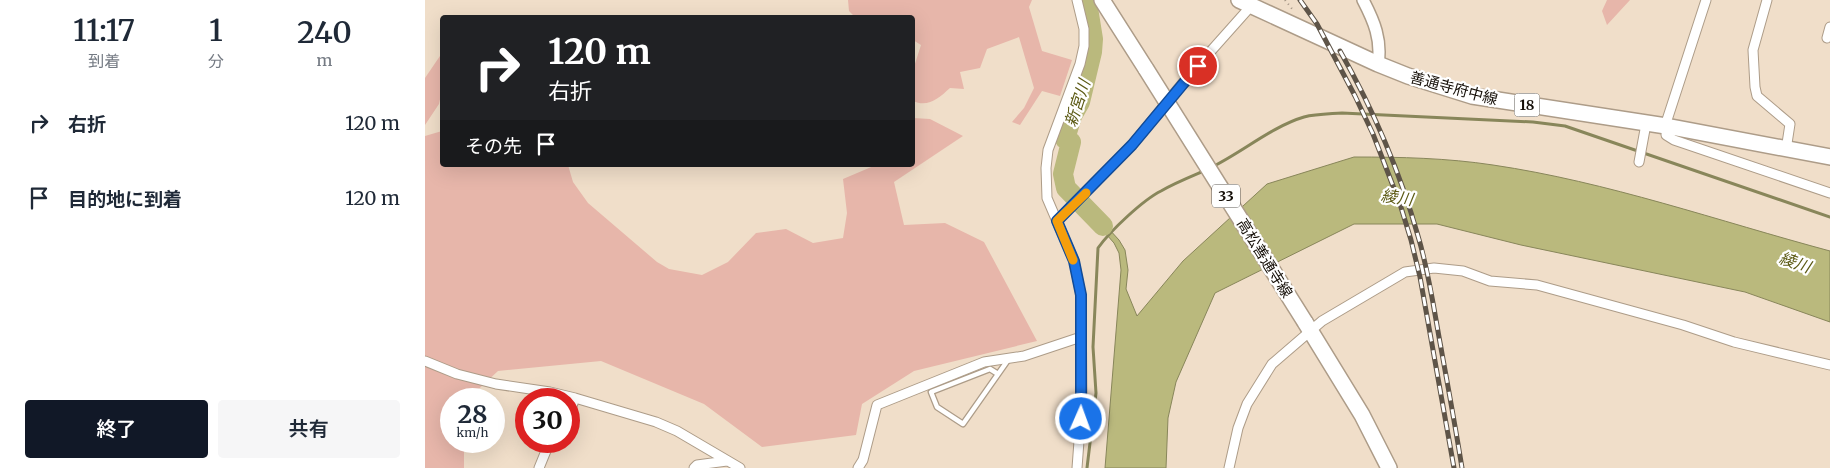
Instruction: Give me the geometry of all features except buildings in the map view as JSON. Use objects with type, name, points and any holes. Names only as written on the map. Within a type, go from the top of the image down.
[{"type":"main road","name":"高松善通寺線","points":[[1102,0],[1362,415],[1389,468]]},
{"type":"main road","name":"善通寺府中線","points":[[1245,3],[1378,64],[1408,76],[1472,96],[1665,126],[1830,157]]},
{"type":"street","points":[[1077,0],[1084,29],[1084,46],[1080,64],[1048,150],[1046,168],[1047,198],[1074,261],[1081,295],[1081,401],[1077,468]]},
{"type":"street","points":[[1363,0],[1379,38],[1380,52],[1378,64]]},
{"type":"street","points":[[1705,0],[1665,126],[1666,135],[1674,140],[1830,193]]},
{"type":"street","points":[[1767,0],[1753,50],[1755,86],[1757,96],[1784,116],[1790,124],[1786,150]]},
{"type":"street","points":[[1057,221],[1132,145],[1245,3]]},
{"type":"street","points":[[1827,38],[1830,27]]},
{"type":"street","points":[[1640,158],[1646,124]]},
{"type":"street","points":[[1229,468],[1238,428],[1247,404],[1273,364],[1308,327],[1322,321],[1405,272],[1434,268],[1463,271],[1489,281],[1537,285],[1735,342],[1830,365]]},
{"type":"street","points":[[858,468],[863,460],[877,405],[984,362],[1024,356],[1081,337]]},
{"type":"street","points":[[425,361],[457,374],[496,384],[523,388]]},
{"type":"street","points":[[580,400],[677,430],[740,468]]},
{"type":"street","points":[[539,468],[545,453]]},
{"type":"street","points":[[694,468],[697,465],[727,461]]},
{"type":"lane","points":[[998,374],[990,369],[931,392],[937,408],[963,424],[998,374],[1009,358]]},
{"type":"path","points":[[1285,0],[1294,11]]},
{"type":"shaded area","points":[[848,0],[1032,0],[1029,7],[1042,51],[1072,60],[1060,96],[1042,91],[1020,125],[1012,122],[1024,108],[1034,88],[1019,37],[987,49],[980,68],[960,72],[964,89],[950,88],[933,101],[918,103],[915,102],[915,64],[921,45],[915,41],[915,15],[853,15],[849,11]]},
{"type":"shaded area","points":[[1607,0],[1630,0],[1607,25],[1602,11]]},
{"type":"shaded area","points":[[440,56],[439,104],[425,125],[425,78]]},
{"type":"shaded area","points":[[915,118],[930,119],[963,136],[894,182],[904,225],[945,223],[984,242],[1037,341],[914,371],[862,404],[856,435],[762,447],[704,404],[601,361],[498,371],[480,388],[440,388],[440,453],[464,453],[464,468],[425,468],[425,136],[440,132],[440,167],[569,167],[573,182],[588,203],[657,262],[669,269],[702,275],[728,262],[756,233],[786,229],[813,243],[843,238],[847,213],[843,179],[871,167],[915,167]]},
{"type":"water","name":"綾川","points":[[1354,157],[1458,161],[1536,172],[1663,203],[1830,251],[1830,322],[1745,292],[1521,245],[1437,224],[1354,224],[1215,293],[1176,382],[1168,418],[1166,468],[1105,468],[1121,270],[1119,253],[1114,243],[1083,208],[1087,205],[1119,240],[1125,250],[1128,270],[1126,289],[1137,316],[1183,261],[1267,184]]},
{"type":"waterway","name":"新宮川","points":[[1088,8],[1093,39],[1092,52],[1080,102],[1072,116],[1065,139],[1071,142],[1063,174],[1066,188],[1103,226]]},
{"type":"waterway","points":[[1212,167],[1292,121],[1313,115],[1342,113],[1533,122],[1565,126],[1830,217]]},
{"type":"waterway","points":[[1087,468],[1096,393],[1093,347],[1098,248],[1118,225],[1145,201],[1166,188],[1204,171]]},
{"type":"railway","points":[[1300,0],[1317,24],[1355,96],[1373,134],[1400,204],[1420,277],[1454,468]]},
{"type":"railway","points":[[1340,51],[1364,95],[1385,141],[1411,212],[1430,286],[1462,468]]},
{"type":"slow traffic","points":[[1073,260],[1057,221],[1086,193]]},
{"type":"route","points":[[1081,419],[1081,295],[1074,261],[1057,221],[1132,145],[1154,116],[1198,66]]}]
